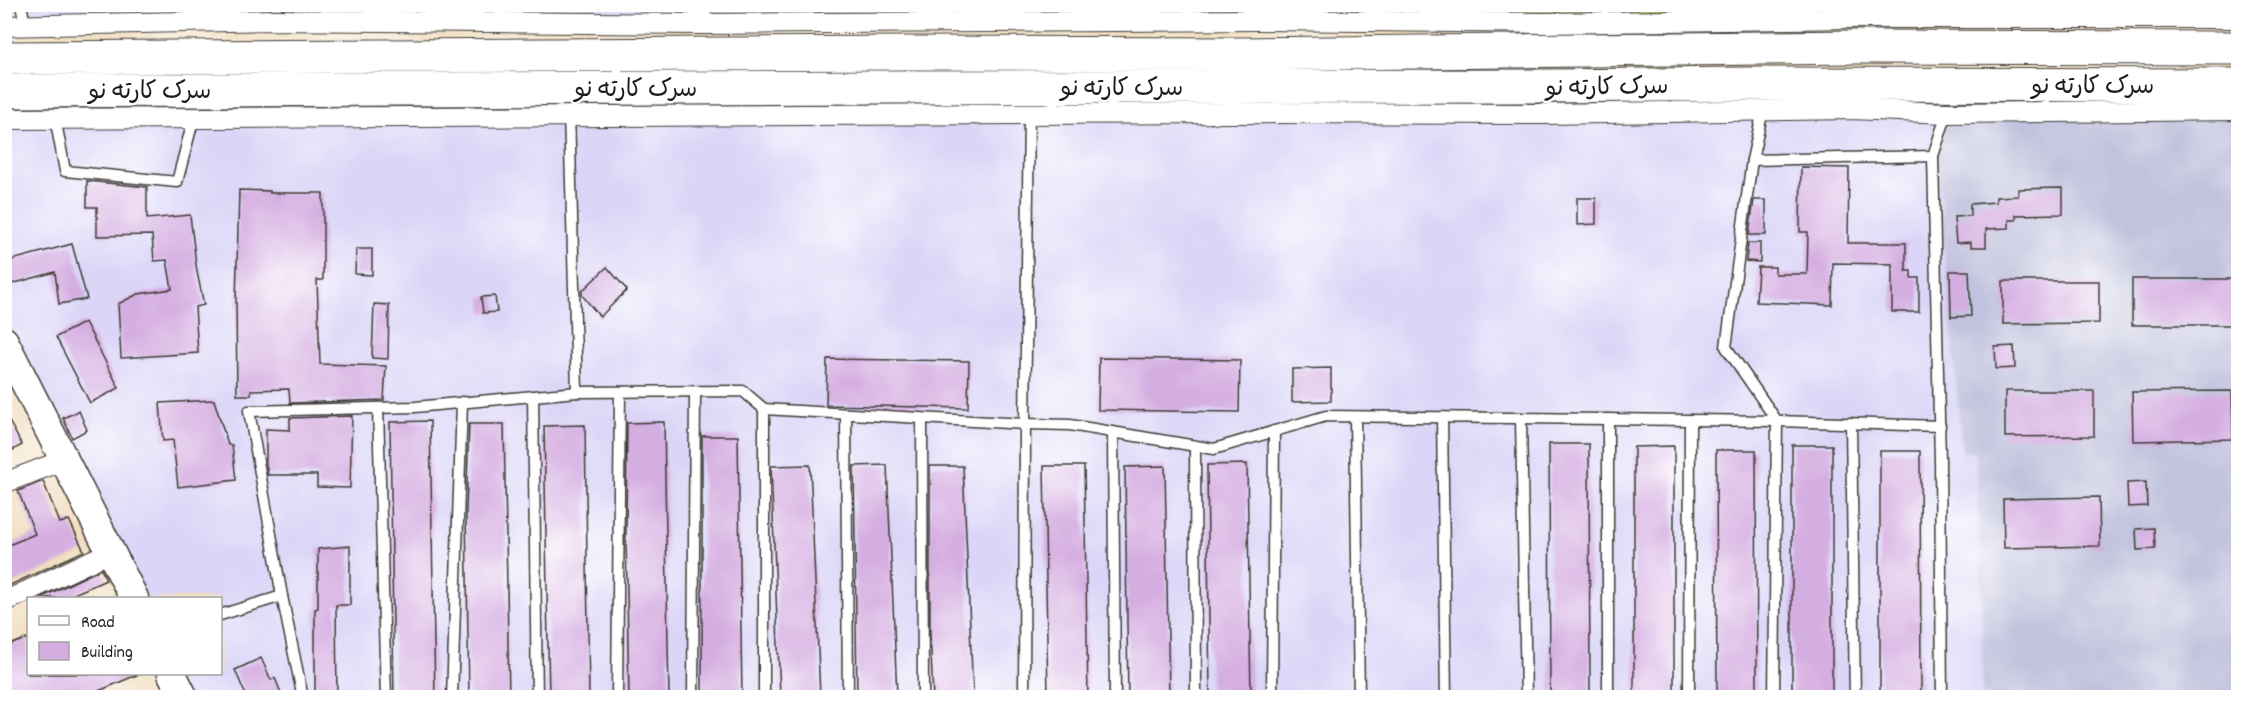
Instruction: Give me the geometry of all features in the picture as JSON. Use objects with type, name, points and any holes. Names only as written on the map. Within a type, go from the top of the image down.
[{"type":"highway","points":[[4,58],[481,72],[566,81],[893,53],[1241,54],[1743,48],[2238,48]]},
{"type":"highway","points":[[1743,48],[1754,97]]},
{"type":"highway","name":"سرک کارته نو","points":[[4,91],[481,72]]},
{"type":"highway","name":"سرک کارته نو","points":[[566,81],[1512,87],[1754,97],[2238,85]]},
{"type":"street","points":[[4,26],[274,13],[1255,12],[1546,23],[1851,18],[2238,18]]},
{"type":"street","points":[[4,119],[194,117],[566,81],[1029,114],[1546,114],[1754,97],[1851,109],[1947,113],[2238,110]]},
{"type":"street","points":[[5,344],[133,597]]},
{"type":"street","points":[[4,483],[64,460]]},
{"type":"street","points":[[4,602],[110,552]]},
{"type":"street","points":[[172,675],[184,698]]},
{"type":"lane","points":[[21,4],[25,25]]},
{"type":"lane","points":[[566,81],[577,392]]},
{"type":"lane","points":[[1754,97],[1752,160],[1726,347],[1777,420],[1774,698]]},
{"type":"lane","points":[[1942,698],[1940,426],[1933,156],[1947,113]]},
{"type":"lane","points":[[1024,698],[1029,114]]},
{"type":"lane","points":[[55,117],[65,171],[177,182],[194,117]]},
{"type":"lane","points":[[1752,160],[1933,156]]},
{"type":"lane","points":[[303,698],[249,411],[378,408],[577,392],[743,392],[764,409],[1070,425],[1214,449],[1326,416],[1777,420],[1940,426]]},
{"type":"lane","points":[[616,698],[620,392]]},
{"type":"lane","points":[[693,698],[695,392]]},
{"type":"lane","points":[[533,396],[537,698]]},
{"type":"lane","points":[[452,698],[462,402]]},
{"type":"lane","points":[[378,408],[386,698]]},
{"type":"lane","points":[[764,409],[764,698]]},
{"type":"lane","points":[[846,415],[848,698]]},
{"type":"lane","points":[[1355,417],[1359,698]]},
{"type":"lane","points":[[1442,417],[1446,698]]},
{"type":"lane","points":[[1521,418],[1526,698]]},
{"type":"lane","points":[[922,419],[923,698]]},
{"type":"lane","points":[[1608,419],[1608,698]]},
{"type":"lane","points":[[1689,698],[1690,420]]},
{"type":"lane","points":[[1851,423],[1855,698]]},
{"type":"lane","points":[[1272,698],[1274,431]]},
{"type":"lane","points":[[1113,432],[1115,698]]},
{"type":"lane","points":[[1195,446],[1196,698]]},
{"type":"lane","points":[[222,614],[282,596]]},
{"type":"shaded area","points":[[1466,4],[1467,23],[5,26],[4,5]]},
{"type":"shaded area","points":[[2238,4],[2238,18],[1665,21],[1664,5]]},
{"type":"shaded area","points":[[2238,110],[2238,697],[1982,697],[1982,614],[1976,451],[1962,452],[1933,114]]},
{"type":"shaded area","points":[[1933,114],[1962,451],[1976,450],[1982,614],[1982,697],[184,697],[173,675],[222,675],[222,597],[133,597],[5,341],[4,119]]},
{"type":"green space","points":[[1466,5],[1664,5],[1665,21],[1467,23]]},
{"type":"building","points":[[1801,167],[1849,168],[1848,243],[1906,243],[1906,271],[1911,271],[1911,278],[1919,278],[1919,312],[1892,312],[1892,264],[1833,263],[1832,305],[1756,302],[1758,267],[1775,267],[1775,274],[1807,274],[1808,232],[1800,232]]},
{"type":"building","points":[[87,181],[147,187],[147,219],[190,215],[197,272],[204,305],[195,307],[198,353],[121,358],[118,304],[138,294],[172,289],[167,260],[154,261],[152,235],[97,236],[97,207],[87,207]]},
{"type":"building","points":[[2063,188],[2063,214],[2016,215],[2016,220],[2009,220],[2009,228],[1986,229],[1986,247],[1971,247],[1971,242],[1956,243],[1954,217],[1970,216],[1970,204],[1996,202],[1996,197],[2018,196],[2018,189]]},
{"type":"building","points":[[239,190],[270,191],[270,193],[323,193],[323,280],[317,280],[320,364],[386,366],[384,400],[290,403],[289,389],[251,390],[251,395],[237,395],[236,302]]},
{"type":"building","points":[[1577,198],[1596,198],[1596,224],[1577,225]]},
{"type":"building","points":[[1754,200],[1766,200],[1766,235],[1749,235]]},
{"type":"building","points":[[1748,243],[1760,243],[1760,262],[1746,261]]},
{"type":"building","points":[[72,244],[87,299],[59,304],[55,272],[4,286],[4,262]]},
{"type":"building","points":[[356,249],[372,249],[372,275],[355,274]]},
{"type":"building","points":[[607,267],[627,290],[600,317],[582,295],[582,291]]},
{"type":"building","points":[[1950,271],[1969,271],[1971,316],[1951,317]]},
{"type":"building","points":[[2132,279],[2234,279],[2234,325],[2132,325]]},
{"type":"building","points":[[2003,281],[2099,281],[2099,323],[2003,324]]},
{"type":"building","points":[[495,296],[497,312],[483,313],[481,297]]},
{"type":"building","points":[[374,304],[389,305],[388,359],[372,358]]},
{"type":"building","points":[[85,322],[119,388],[90,403],[56,337]]},
{"type":"building","points":[[2014,346],[2015,368],[1996,369],[1995,347]]},
{"type":"building","points":[[1099,358],[1240,360],[1239,412],[1098,410]]},
{"type":"building","points":[[827,359],[969,361],[968,408],[826,405]]},
{"type":"building","points":[[1331,368],[1331,401],[1292,402],[1292,369]]},
{"type":"building","points":[[2005,391],[2094,391],[2094,436],[2005,437]]},
{"type":"building","points":[[2232,391],[2233,439],[2133,441],[2132,392]]},
{"type":"building","points":[[214,400],[228,445],[232,445],[236,480],[178,487],[173,440],[163,441],[160,403]]},
{"type":"building","points":[[79,411],[87,430],[72,438],[63,418]]},
{"type":"building","points":[[4,412],[22,445],[4,455]]},
{"type":"building","points":[[352,416],[350,488],[317,487],[317,475],[268,475],[266,429],[290,430],[290,418]]},
{"type":"building","points":[[430,421],[435,698],[394,698],[390,422]]},
{"type":"building","points":[[664,422],[669,698],[629,698],[626,536],[627,423]]},
{"type":"building","points":[[469,424],[504,424],[509,698],[469,698],[466,513]]},
{"type":"building","points":[[585,425],[589,698],[549,698],[544,426]]},
{"type":"building","points":[[702,436],[738,436],[742,698],[702,698]]},
{"type":"building","points":[[1549,444],[1589,444],[1590,698],[1550,698]]},
{"type":"building","points":[[1792,445],[1832,445],[1832,698],[1792,698]]},
{"type":"building","points":[[1674,446],[1674,698],[1634,698],[1634,447]]},
{"type":"building","points":[[1716,450],[1756,450],[1757,698],[1717,698]]},
{"type":"building","points":[[1880,451],[1920,451],[1921,698],[1880,698]]},
{"type":"building","points":[[1247,464],[1251,697],[1210,697],[1207,465]]},
{"type":"building","points":[[810,465],[820,696],[780,696],[771,466]]},
{"type":"building","points":[[887,465],[897,696],[857,696],[854,466]]},
{"type":"building","points":[[930,466],[963,466],[973,696],[933,697],[930,633]]},
{"type":"building","points":[[1044,466],[1084,466],[1088,698],[1048,698]]},
{"type":"building","points":[[1165,466],[1169,698],[1128,698],[1125,467]]},
{"type":"building","points":[[43,481],[60,523],[69,520],[84,551],[4,588],[4,547],[35,534],[18,491]]},
{"type":"building","points":[[2146,482],[2147,506],[2128,507],[2127,483]]},
{"type":"building","points":[[2099,497],[2100,546],[2004,548],[2003,499]]},
{"type":"building","points":[[2154,528],[2155,549],[2137,550],[2136,529]]},
{"type":"building","points":[[350,546],[350,605],[336,605],[337,698],[315,698],[318,549]]},
{"type":"building","points":[[101,569],[106,580],[67,597],[42,597]]},
{"type":"building","points":[[27,638],[27,675],[137,675],[82,698],[4,698],[4,647]]},
{"type":"building","points":[[261,658],[271,680],[275,678],[283,698],[247,698],[235,670]]}]
